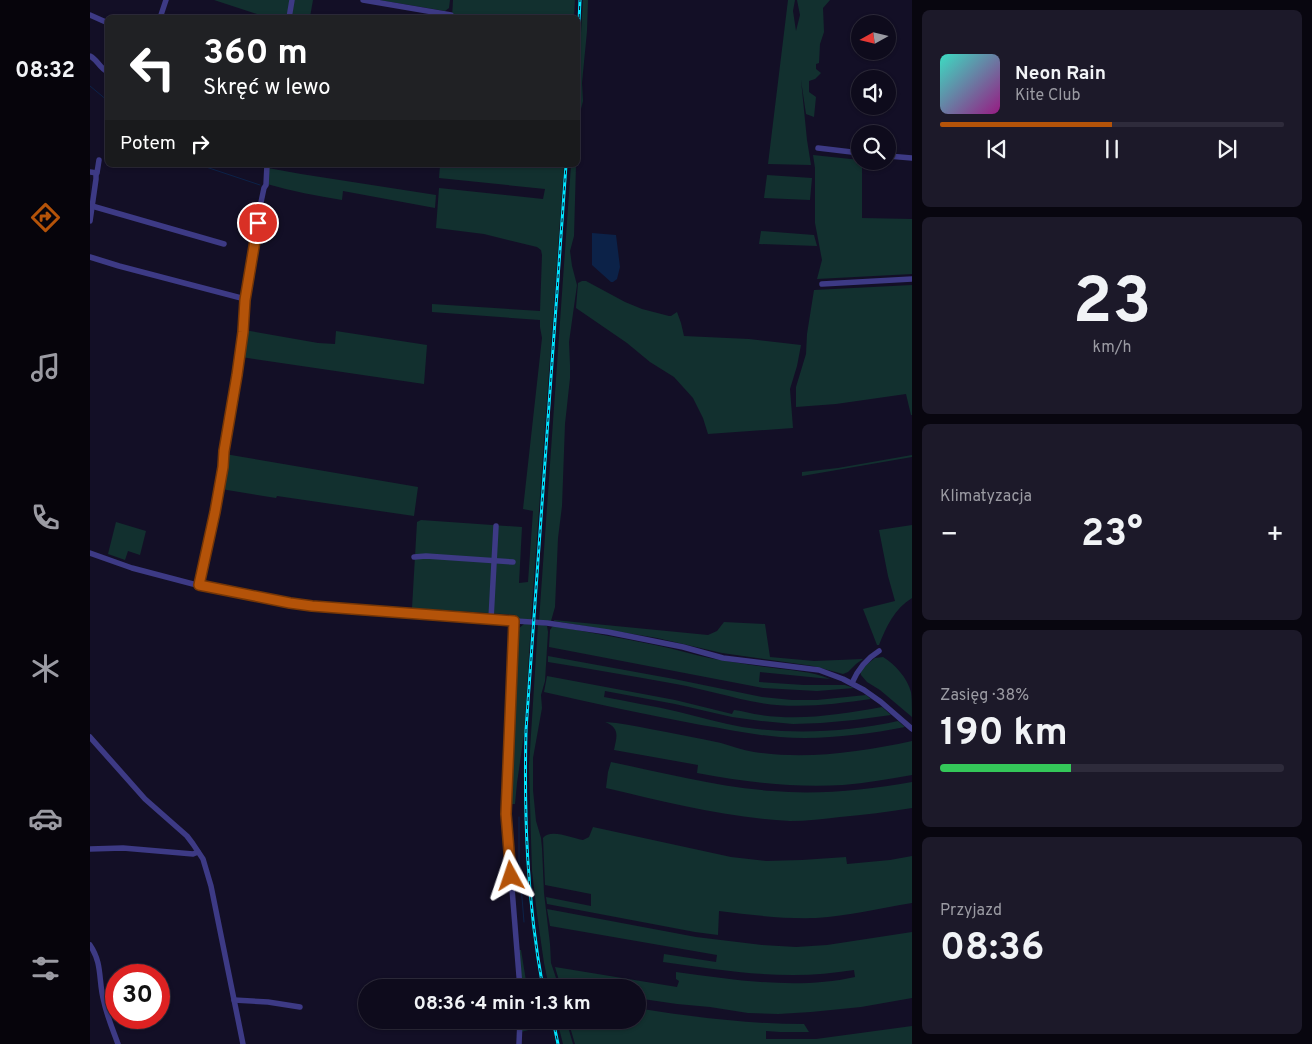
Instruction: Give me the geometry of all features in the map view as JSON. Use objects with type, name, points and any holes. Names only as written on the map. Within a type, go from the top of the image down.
[{"type":"street","points":[[161,15],[166,0]]},
{"type":"street","points":[[290,15],[292,0]]},
{"type":"street","points":[[363,0],[451,15]]},
{"type":"street","points":[[90,15],[105,22]]},
{"type":"street","points":[[90,56],[105,70]]},
{"type":"street","points":[[818,148],[851,151]]},
{"type":"street","points":[[896,157],[912,158]]},
{"type":"street","points":[[90,221],[96,179],[93,173],[98,171],[99,160]]},
{"type":"street","points":[[199,585],[223,467],[241,347],[245,300],[260,207],[266,185],[267,167]]},
{"type":"street","points":[[92,206],[224,244]]},
{"type":"street","points":[[90,257],[245,300]]},
{"type":"street","points":[[822,284],[912,278]]},
{"type":"street","points":[[491,619],[496,526]]},
{"type":"street","points":[[90,553],[132,568],[199,585],[283,602],[312,606],[547,623],[608,632],[683,647],[723,658],[819,670],[852,683],[864,690],[912,729]]},
{"type":"street","points":[[414,557],[426,556],[513,562]]},
{"type":"street","points":[[514,621],[506,814],[519,979]]},
{"type":"street","points":[[852,683],[861,666],[879,651]]},
{"type":"street","points":[[90,737],[145,799],[180,830],[203,859],[209,877],[243,1044]]},
{"type":"street","points":[[90,849],[123,848],[192,854],[198,852]]},
{"type":"street","points":[[90,945],[98,958],[104,1004],[118,1044]]},
{"type":"street","points":[[234,1000],[268,1002],[300,1007]]},
{"type":"street","points":[[519,1044],[520,1029]]},
{"type":"green space","points":[[214,0],[290,0],[287,15],[260,15]]},
{"type":"green space","points":[[294,0],[313,0],[310,15],[291,15]]},
{"type":"green space","points":[[379,0],[450,0],[449,8],[445,11]]},
{"type":"green space","points":[[453,0],[575,0],[574,15],[452,15]]},
{"type":"green space","points":[[583,0],[588,0],[582,83],[583,101],[580,113],[580,48]]},
{"type":"green space","points":[[788,0],[795,0],[793,11],[796,31],[800,15],[797,0],[830,0],[823,8],[824,32],[820,44],[819,63],[816,64],[816,69],[821,73],[815,79],[809,81],[809,92],[816,97],[814,117],[806,114],[801,80],[811,165],[768,164]]},
{"type":"green space","points":[[813,155],[851,159],[851,170],[862,170],[862,218],[912,219],[912,274],[817,279],[822,260],[815,223],[815,168]]},
{"type":"green space","points":[[440,167],[564,167],[531,620],[516,619],[516,615],[412,608],[417,522],[421,520],[522,527],[519,583],[528,582],[533,511],[523,509],[542,338],[540,320],[432,312],[432,304],[540,311],[541,250],[537,247],[484,234],[436,228],[439,188],[543,199],[545,189],[439,178]]},
{"type":"green space","points":[[571,167],[576,167],[574,236],[570,251],[577,285],[569,342],[570,378],[565,424],[555,607],[551,621],[539,621]]},
{"type":"green space","points":[[268,168],[436,195],[435,208],[343,191],[342,200],[286,189],[267,184]]},
{"type":"green space","points":[[767,175],[812,178],[810,200],[764,198]]},
{"type":"green space","points":[[761,231],[814,235],[817,246],[759,244]]},
{"type":"green space","points":[[586,281],[642,309],[669,316],[677,312],[684,336],[749,339],[801,345],[790,389],[793,428],[708,434],[703,418],[693,398],[674,377],[650,362],[627,343],[576,308],[578,283]]},
{"type":"green space","points":[[912,285],[912,415],[906,394],[836,404],[796,407],[796,387],[806,354],[814,290]]},
{"type":"green space","points":[[244,330],[318,343],[335,344],[336,331],[427,345],[424,384],[241,357]]},
{"type":"green space","points":[[225,454],[418,487],[414,516],[221,489]]},
{"type":"green space","points":[[912,455],[912,457],[802,476],[802,472],[838,468]]},
{"type":"green space","points":[[116,522],[146,531],[140,555],[128,551],[125,560],[108,554]]},
{"type":"green space","points":[[912,525],[912,598],[896,613],[879,645],[877,645],[863,609],[895,601],[879,530]]},
{"type":"green space","points":[[554,620],[708,635],[717,631],[724,622],[765,624],[770,657],[814,661],[863,659],[843,674],[813,666],[722,653],[657,638]]},
{"type":"green space","points":[[524,624],[531,624],[524,734],[515,804],[508,804],[512,750],[515,634]]},
{"type":"green space","points":[[538,624],[547,626],[548,632],[545,681],[541,695],[542,708],[533,758],[533,790],[536,821],[541,838],[551,963],[556,979],[547,979],[537,914],[532,871],[529,766]]},
{"type":"green space","points":[[554,626],[643,642],[714,659],[816,674],[830,679],[760,672],[759,682],[845,685],[854,688],[817,691],[763,688],[549,647],[550,630]]},
{"type":"green space","points":[[548,656],[762,697],[817,700],[866,695],[871,699],[803,706],[775,705],[739,699],[676,684],[548,662]]},
{"type":"green space","points":[[883,657],[892,663],[907,682],[911,692],[912,717],[880,690],[867,682],[861,675],[860,670],[875,658]]},
{"type":"green space","points":[[547,676],[675,700],[732,714],[734,710],[776,717],[807,717],[882,707],[891,715],[854,720],[793,724],[732,717],[605,691],[604,697],[742,727],[801,732],[860,728],[898,721],[905,727],[827,737],[795,738],[760,735],[701,725],[544,692]]},
{"type":"green space","points":[[605,722],[667,732],[750,751],[774,754],[833,754],[912,741],[912,775],[843,785],[806,786],[751,782],[697,773],[698,765],[614,750],[616,733],[610,724]]},
{"type":"green space","points":[[611,762],[711,783],[772,791],[842,791],[912,782],[912,808],[803,821],[744,817],[697,809],[606,788]]},
{"type":"green space","points":[[593,827],[731,857],[766,861],[846,857],[847,864],[912,856],[912,903],[852,914],[816,918],[780,917],[719,911],[718,935],[547,904],[546,897],[591,906],[591,894],[545,885],[543,838],[546,835],[556,834],[583,840],[589,837]]},
{"type":"green space","points":[[547,909],[696,937],[762,945],[796,947],[827,945],[912,932],[912,998],[861,1007],[778,1014],[748,1013],[646,999],[646,982],[677,987],[679,981],[676,979],[676,972],[743,981],[788,983],[811,983],[855,977],[854,970],[801,975],[777,975],[728,971],[663,962],[664,954],[716,962],[717,955],[550,926]]},
{"type":"green space","points":[[519,950],[521,950],[526,979],[521,979]]},
{"type":"green space","points":[[555,967],[628,979],[559,979]]},
{"type":"green space","points":[[646,1009],[762,1023],[804,1024],[809,1032],[766,1031],[766,1039],[816,1039],[912,1026],[912,1044],[575,1044],[571,1029],[646,1029]]},
{"type":"green space","points":[[521,1029],[532,1029],[521,1032]]},
{"type":"green space","points":[[559,1029],[569,1029],[573,1044],[563,1044]]},
{"type":"water","points":[[592,233],[616,235],[620,267],[617,279],[613,282],[592,265]]},
{"type":"waterway","points":[[90,86],[105,98]]},
{"type":"waterway","points":[[206,167],[260,185]]},
{"type":"waterway","points":[[519,817],[519,861],[524,922]]},
{"type":"railway","points":[[579,15],[580,0]]},
{"type":"railway","points":[[542,979],[530,891],[526,827],[526,730],[566,167]]},
{"type":"railway","points":[[555,1029],[558,1044]]},
{"type":"route","points":[[258,223],[245,300],[243,332],[223,467],[202,578],[199,585],[312,606],[514,621],[506,797],[511,876]]}]
